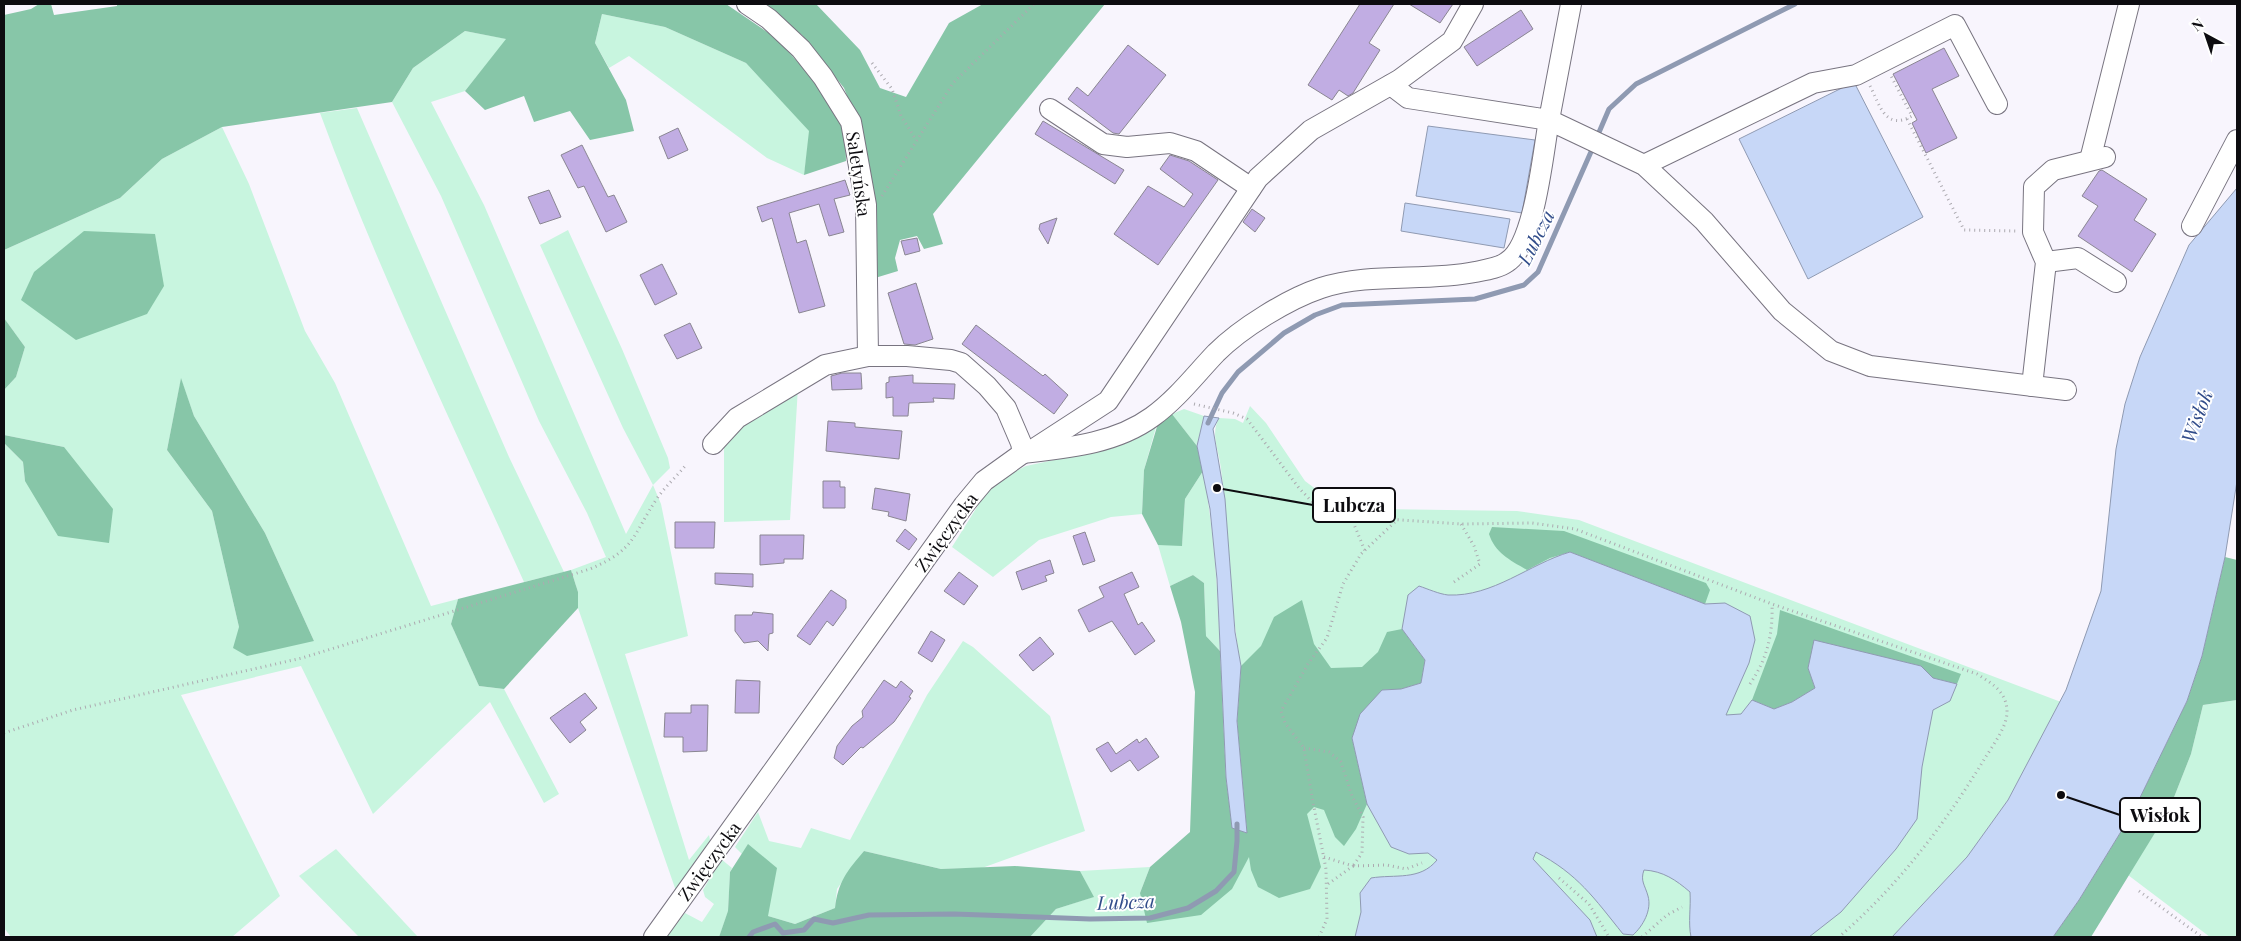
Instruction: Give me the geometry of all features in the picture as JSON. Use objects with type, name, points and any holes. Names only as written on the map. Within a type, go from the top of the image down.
[{"type":"street","name":"Saletyńska","points":[[747,4],[769,18],[801,49],[838,99],[851,122],[866,205],[868,356]]},
{"type":"street","name":"Zwięczycka","points":[[654,937],[964,505],[984,481],[1026,452],[1108,401],[1258,178],[1311,130],[1391,85],[1452,41],[1473,4]]},
{"type":"street","points":[[713,444],[737,418],[824,365],[868,356],[907,356],[951,360],[961,363],[987,386],[1006,408],[1026,452],[1080,446],[1108,438],[1144,422],[1173,400],[1217,352],[1248,328],[1292,300],[1322,288],[1355,281],[1454,276],[1486,270],[1508,262],[1521,248],[1530,225],[1571,4]]},
{"type":"street","points":[[2032,386],[2046,262],[2033,232],[2034,187],[2053,170],[2098,159],[2129,4]]},
{"type":"street","points":[[1644,165],[1813,83],[1856,75],[1955,25],[1997,104]]},
{"type":"street","points":[[1391,85],[1408,98],[1549,120],[1644,165],[1704,221],[1782,311],[1831,351],[1870,366],[2066,390]]},
{"type":"street","points":[[1050,109],[1103,144],[1127,147],[1170,144],[1196,151],[1252,188]]},
{"type":"street","points":[[2192,226],[2237,140]]},
{"type":"street","points":[[2046,262],[2078,258],[2116,282]]},
{"type":"path","points":[[866,205],[882,196],[953,83],[1034,4]]},
{"type":"path","points":[[1862,72],[1887,117],[1895,121],[1908,119],[1912,116],[1884,61]]},
{"type":"path","points":[[872,62],[892,89],[901,116],[916,140]]},
{"type":"path","points":[[1908,119],[1964,230],[2033,232]]},
{"type":"path","points":[[1201,406],[1233,413],[1247,419],[1299,488],[1316,506],[1342,516],[1461,524],[1532,522],[1575,529],[1772,604],[1977,674],[2001,690],[2008,710],[2002,731],[1959,802],[1896,883],[1839,937]]},
{"type":"path","points":[[4,733],[73,710],[302,658],[590,569],[614,559],[634,540],[658,497],[686,465]]},
{"type":"path","points":[[1351,517],[1365,551]]},
{"type":"path","points":[[1319,937],[1327,919],[1327,884],[1324,857],[1304,748],[1285,723],[1281,711],[1308,664],[1327,638],[1343,584],[1365,551],[1398,520]]},
{"type":"path","points":[[1454,582],[1480,564],[1474,546],[1461,524]]},
{"type":"path","points":[[1750,684],[1763,665],[1772,624],[1772,604]]},
{"type":"path","points":[[1304,748],[1329,752],[1340,762],[1352,796],[1364,817],[1362,853],[1353,866],[1327,884]]},
{"type":"path","points":[[1324,857],[1353,866],[1386,865],[1406,869],[1422,863]]},
{"type":"path","points":[[1559,878],[1589,904],[1609,937]]},
{"type":"path","points":[[2139,890],[2202,937]]},
{"type":"path","points":[[1642,937],[1667,915],[1682,907]]},
{"type":"green space","points":[[39,4],[51,4],[54,15],[117,6],[117,4],[726,4],[776,38],[825,92],[845,127],[846,161],[804,175],[809,131],[746,63],[665,27],[602,14],[595,43],[626,100],[634,131],[590,140],[570,111],[534,122],[524,96],[485,110],[465,91],[506,39],[465,31],[413,68],[392,102],[222,127],[162,159],[120,198],[4,250],[4,15],[31,9]]},
{"type":"green space","points":[[757,4],[816,4],[860,50],[880,88],[906,97],[949,23],[983,4],[1105,4],[933,214],[943,244],[924,249],[917,236],[900,240],[895,258],[898,271],[875,278],[861,131],[844,88],[802,35]]},
{"type":"green space","points":[[602,14],[665,27],[746,63],[810,131],[804,175],[767,158],[629,56],[609,68],[595,43]]},
{"type":"green space","points":[[465,31],[507,39],[465,91],[431,102],[484,205],[626,534],[653,485],[661,504],[688,636],[625,654],[689,860],[709,835],[711,845],[676,891],[578,608],[578,592],[571,570],[606,557],[587,513],[539,421],[441,196],[392,102],[413,68]]},
{"type":"green space","points":[[357,108],[509,457],[564,572],[524,582],[392,291],[320,113]]},
{"type":"green space","points":[[222,127],[249,184],[305,331],[335,383],[431,606],[458,599],[451,624],[479,686],[504,689],[559,794],[544,803],[490,702],[373,814],[301,666],[181,695],[280,896],[232,937],[11,937],[4,928],[4,443],[23,462],[25,481],[64,447],[4,435],[4,390],[16,377],[25,347],[4,318],[4,250],[120,198],[162,159]],"holes":[[[181,379],[194,416],[265,533],[314,641],[239,627],[212,511],[167,450]]]},
{"type":"green space","points":[[568,230],[622,349],[668,458],[670,468],[653,485],[623,428],[540,245]]},
{"type":"green space","points":[[84,231],[155,234],[164,286],[147,314],[76,340],[21,300],[34,272]]},
{"type":"green space","points":[[4,318],[25,347],[16,377],[4,390]]},
{"type":"green space","points":[[181,378],[194,416],[265,533],[314,641],[247,656],[233,648],[239,627],[212,511],[167,450]]},
{"type":"green space","points":[[798,387],[790,520],[724,522],[724,441],[740,425]]},
{"type":"green space","points":[[1250,406],[1266,423],[1305,481],[1337,505],[1378,509],[1517,511],[1579,520],[2061,702],[2008,800],[1967,857],[1892,937],[1030,937],[1056,909],[1093,897],[1080,871],[1150,867],[1140,893],[1232,889],[1241,666],[1234,617],[1224,494],[1215,430],[1219,418],[1235,419],[1243,423]]},
{"type":"green space","points":[[1184,409],[1204,416],[1197,446],[1172,414]]},
{"type":"green space","points":[[1172,414],[1197,446],[1203,471],[1185,499],[1182,546],[1158,545],[1142,514],[1144,470],[1159,420]]},
{"type":"green space","points":[[1156,427],[1144,470],[1142,514],[1111,517],[1039,540],[993,577],[952,547],[992,483],[1026,466],[1082,454]]},
{"type":"green space","points":[[4,435],[64,447],[113,509],[109,543],[58,536],[25,481],[23,462],[4,443]]},
{"type":"green space","points":[[1203,471],[1215,561],[1220,651],[1206,636],[1204,583],[1193,575],[1170,586],[1158,545],[1182,545],[1185,499]]},
{"type":"green space","points":[[1492,527],[1564,531],[1706,583],[1710,590],[1705,604],[1570,552],[1550,558],[1527,570],[1499,551],[1489,534]]},
{"type":"green space","points":[[2225,557],[2237,560],[2237,700],[2203,705],[2191,754],[2169,810],[2091,937],[2053,937],[2079,900],[2133,812],[2187,701],[2202,656]]},
{"type":"green space","points":[[571,570],[578,592],[578,608],[504,689],[479,686],[451,624],[458,599]]},
{"type":"green space","points":[[1193,575],[1204,583],[1206,636],[1220,651],[1226,777],[1232,827],[1247,833],[1237,721],[1241,666],[1261,646],[1274,617],[1302,600],[1314,644],[1331,668],[1362,667],[1378,652],[1387,632],[1402,629],[1425,660],[1421,683],[1401,689],[1382,690],[1352,738],[1367,804],[1356,829],[1344,846],[1335,837],[1324,810],[1314,807],[1307,814],[1321,867],[1310,889],[1279,898],[1258,887],[1251,870],[1249,857],[1232,889],[1201,915],[1147,923],[1140,893],[1150,867],[1190,832],[1195,692],[1181,622],[1170,586]]},
{"type":"green space","points":[[1780,610],[1961,674],[1957,684],[1933,678],[1921,666],[1862,652],[1808,668],[1815,688],[1792,702],[1774,709],[1752,700],[1777,634]]},
{"type":"green space","points":[[963,641],[973,647],[1050,716],[1085,831],[982,868],[941,869],[864,851],[837,889],[835,908],[795,924],[768,916],[748,845],[742,854],[735,847],[758,812],[769,841],[801,848],[811,828],[850,840],[927,695]]},
{"type":"green space","points":[[2237,700],[2237,937],[2210,937],[2128,875],[2169,810],[2191,754],[2203,705]]},
{"type":"green space","points":[[748,844],[777,868],[768,916],[795,924],[835,908],[838,891],[844,877],[864,851],[941,869],[1015,866],[1080,871],[1094,897],[1056,909],[1030,937],[719,937],[728,911],[730,872]]},
{"type":"green space","points":[[336,849],[418,937],[359,937],[299,876]]},
{"type":"green space","points":[[721,859],[732,868],[730,872],[728,912],[719,937],[666,937],[685,913],[702,922],[714,904],[705,897],[703,890]]},
{"type":"water","points":[[1854,82],[1923,217],[1808,279],[1739,139]]},
{"type":"water","points":[[1428,126],[1535,140],[1522,213],[1416,196]]},
{"type":"water","points":[[2237,188],[2237,481],[2225,557],[2202,656],[2187,701],[2133,812],[2079,900],[2053,937],[1892,937],[1967,857],[2008,800],[2066,690],[2101,591],[2116,449],[2125,404],[2140,357],[2189,245]]},
{"type":"water","points":[[1405,203],[1510,219],[1504,248],[1401,231]]},
{"type":"water","points":[[1204,416],[1219,418],[1213,429],[1225,499],[1235,632],[1241,666],[1237,721],[1247,833],[1232,828],[1226,777],[1217,579],[1210,509],[1197,446]]},
{"type":"water","points":[[1570,552],[1705,604],[1725,603],[1750,616],[1755,640],[1749,663],[1726,715],[1741,714],[1752,700],[1774,709],[1792,702],[1815,688],[1808,668],[1814,640],[1921,666],[1933,678],[1957,684],[1950,701],[1933,710],[1922,767],[1917,819],[1896,849],[1841,912],[1809,937],[1691,937],[1690,892],[1669,877],[1657,872],[1644,870],[1643,880],[1649,901],[1648,912],[1633,935],[1623,934],[1594,898],[1574,878],[1551,860],[1536,852],[1533,859],[1590,920],[1597,937],[1355,937],[1361,912],[1360,893],[1371,878],[1415,874],[1430,867],[1437,860],[1428,853],[1409,854],[1391,847],[1367,804],[1352,738],[1360,714],[1382,690],[1401,689],[1421,683],[1425,660],[1402,629],[1408,595],[1419,586],[1448,595],[1480,591]]},
{"type":"building","points":[[1360,4],[1394,4],[1369,43],[1380,50],[1353,93],[1348,96],[1339,90],[1332,100],[1308,85]]},
{"type":"building","points":[[1409,4],[1453,4],[1440,23]]},
{"type":"building","points":[[1521,10],[1533,29],[1477,66],[1464,47]]},
{"type":"building","points":[[1128,45],[1166,75],[1119,134],[1113,133],[1068,99],[1077,87],[1088,96]]},
{"type":"building","points":[[1944,48],[1959,76],[1932,89],[1957,138],[1926,153],[1912,123],[1917,120],[1893,74]]},
{"type":"building","points":[[1043,121],[1124,170],[1115,184],[1035,134]]},
{"type":"building","points":[[678,128],[688,150],[668,159],[659,137]]},
{"type":"building","points":[[582,145],[608,197],[614,195],[627,222],[606,232],[584,186],[578,188],[561,155]]},
{"type":"building","points":[[1170,155],[1189,161],[1218,180],[1158,265],[1114,234],[1148,186],[1184,207],[1193,194],[1160,169]]},
{"type":"building","points":[[2102,170],[2147,199],[2134,220],[2156,234],[2132,272],[2078,236],[2098,206],[2082,196],[2099,171]]},
{"type":"building","points":[[845,180],[850,195],[834,199],[844,232],[829,236],[819,204],[789,213],[797,243],[806,240],[825,306],[799,313],[772,218],[762,222],[757,207]]},
{"type":"building","points":[[549,190],[561,217],[540,224],[528,197]]},
{"type":"building","points":[[1252,209],[1265,218],[1255,232],[1243,222]]},
{"type":"building","points":[[1057,218],[1048,244],[1039,229],[1040,224]]},
{"type":"building","points":[[917,238],[920,251],[905,255],[901,241]]},
{"type":"building","points":[[662,264],[677,294],[655,305],[640,275]]},
{"type":"building","points":[[916,283],[933,339],[915,345],[904,344],[888,293]]},
{"type":"building","points":[[690,323],[702,348],[677,359],[664,335]]},
{"type":"building","points":[[976,325],[1043,376],[1045,374],[1068,395],[1054,414],[962,344]]},
{"type":"building","points":[[842,373],[861,373],[862,389],[832,390],[831,376]]},
{"type":"building","points":[[913,375],[913,383],[955,384],[954,399],[933,398],[934,402],[909,403],[908,416],[893,416],[893,397],[886,398],[886,383],[889,382],[889,377]]},
{"type":"building","points":[[828,421],[855,423],[855,427],[902,431],[899,459],[826,451]]},
{"type":"building","points":[[823,481],[840,481],[840,487],[845,487],[845,508],[823,508]]},
{"type":"building","points":[[875,488],[910,494],[906,521],[888,516],[889,512],[872,509]]},
{"type":"building","points":[[675,522],[715,522],[714,548],[675,548]]},
{"type":"building","points":[[905,529],[917,539],[909,550],[896,541]]},
{"type":"building","points":[[1085,532],[1095,561],[1083,565],[1073,536]]},
{"type":"building","points":[[760,535],[804,535],[803,559],[784,559],[784,563],[760,565]]},
{"type":"building","points":[[1050,560],[1054,573],[1045,576],[1047,581],[1022,590],[1016,572]]},
{"type":"building","points":[[959,572],[978,586],[964,605],[944,591]]},
{"type":"building","points":[[1132,572],[1139,587],[1124,594],[1138,625],[1142,622],[1155,641],[1135,655],[1112,621],[1089,632],[1078,610],[1104,597],[1099,587]]},
{"type":"building","points":[[715,573],[753,574],[753,587],[715,584]]},
{"type":"building","points":[[831,590],[846,600],[846,608],[833,626],[827,621],[810,645],[797,636]]},
{"type":"building","points":[[753,612],[773,614],[773,633],[769,634],[768,651],[758,641],[744,643],[735,631],[735,615],[752,615]]},
{"type":"building","points":[[931,631],[945,640],[932,662],[918,653]]},
{"type":"building","points":[[1040,637],[1054,654],[1033,671],[1019,655]]},
{"type":"building","points":[[736,680],[760,681],[759,713],[735,713]]},
{"type":"building","points":[[884,680],[896,688],[901,681],[913,691],[909,697],[911,698],[894,722],[863,748],[861,747],[843,765],[834,758],[837,746],[852,726],[863,717],[862,711]]},
{"type":"building","points":[[585,693],[597,708],[580,722],[586,730],[570,743],[550,718]]},
{"type":"building","points":[[691,705],[708,705],[707,751],[683,752],[683,737],[664,737],[665,713],[691,713]]},
{"type":"building","points":[[1146,738],[1159,757],[1138,771],[1130,760],[1111,772],[1096,749],[1108,742],[1116,754],[1137,739],[1139,743]]},
{"type":"waterway","name":"Lubcza","points":[[1597,137],[1609,109],[1636,84],[1795,4]]},
{"type":"waterway","name":"Lubcza","points":[[1208,423],[1222,393],[1238,372],[1284,333],[1315,315],[1342,305],[1475,299],[1524,285],[1538,272],[1594,145]]},
{"type":"waterway","name":"Lubcza","points":[[749,937],[753,932],[775,924],[783,933],[804,930],[814,919],[833,923],[869,915],[954,914],[1090,919],[1150,918],[1188,908],[1216,891],[1234,872],[1237,824]]},
{"type":"place","name":"Lubcza","points":[[1217,488]]},
{"type":"place","name":"Wisłok","points":[[2061,795]]}]
